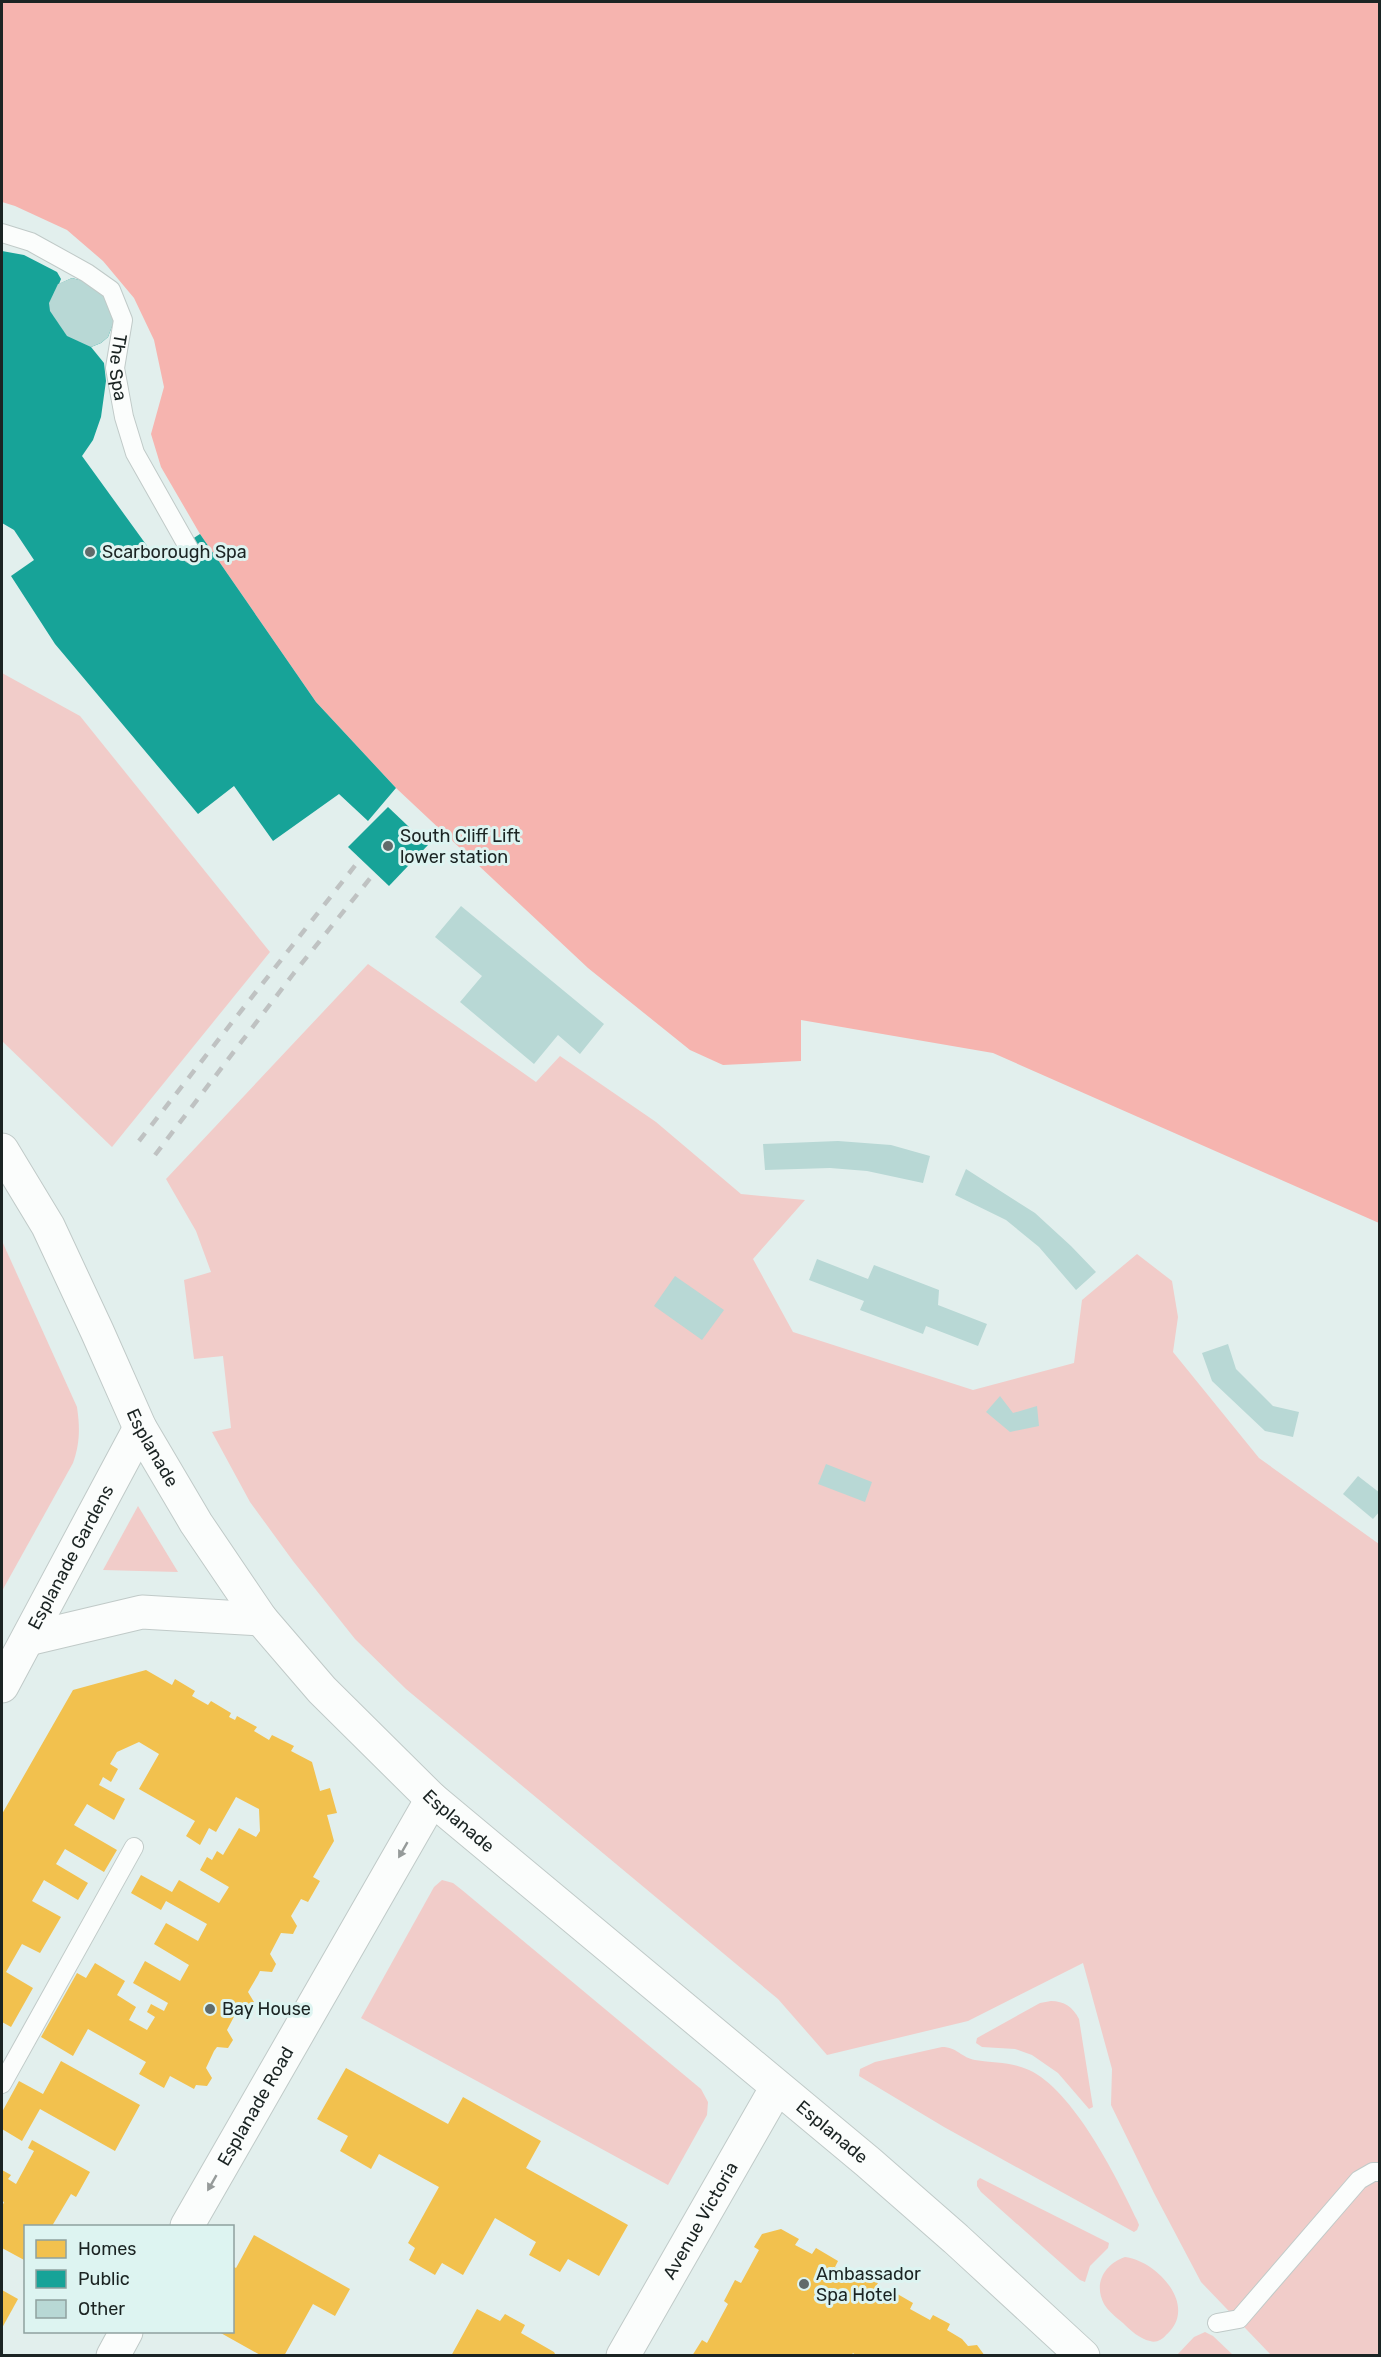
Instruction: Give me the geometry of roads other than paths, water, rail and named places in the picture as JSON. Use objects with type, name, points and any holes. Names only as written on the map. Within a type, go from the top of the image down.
[{"type":"street","name":"Esplanade","points":[[2,1150],[48,1226],[140,1428],[196,1523],[261,1619],[322,1690],[432,1799],[947,2231],[1083,2355]]},
{"type":"street","name":"Esplanade Gardens","points":[[2,1686],[140,1428]]},
{"type":"street","points":[[28,1640],[142,1612],[261,1619]]},
{"type":"street","name":"Esplanade Road","points":[[188,2225],[432,1799]]},
{"type":"street","name":"Avenue Victoria","points":[[623,2355],[777,2087]]},
{"type":"street","points":[[113,2355],[125,2333]]},
{"type":"lane","name":"The Spa","points":[[2,233],[31,242],[87,273],[111,290],[123,320],[115,368],[124,417],[135,453],[192,554]]},
{"type":"lane","points":[[2,2084],[134,1847]]},
{"type":"lane","points":[[1217,2323],[1239,2319],[1359,2180],[1373,2172],[1380,2172]]},
{"type":"railway","points":[[139,1141],[361,858]]},
{"type":"railway","points":[[155,1155],[294,973],[376,871]]},
{"type":"place","name":"Scarborough Spa","points":[[90,552]]},
{"type":"place","name":"South Cliff Lift lower station","points":[[388,846]]},
{"type":"place","name":"Bay House","points":[[210,2009]]},
{"type":"place","name":"Ambassador Spa Hotel","points":[[804,2284]]}]
